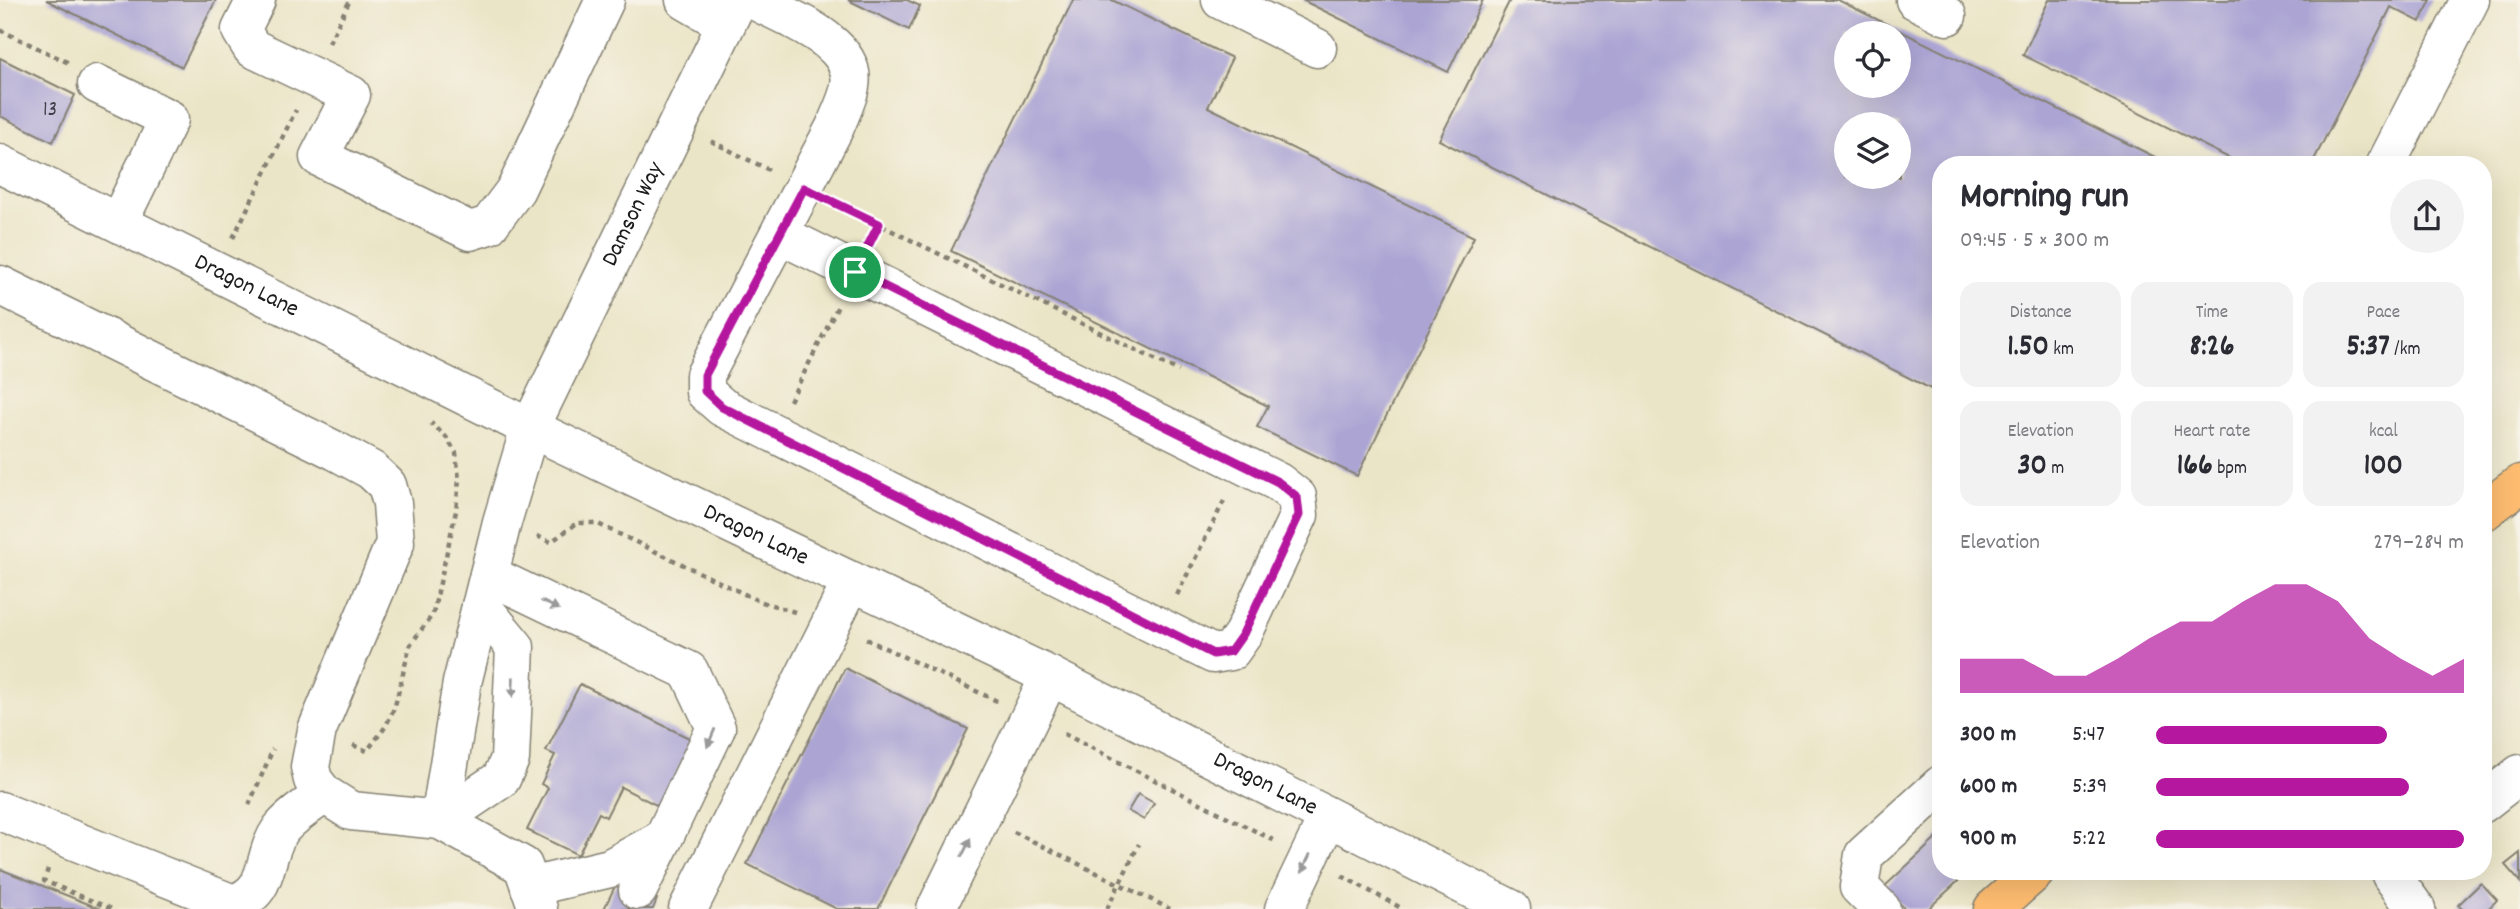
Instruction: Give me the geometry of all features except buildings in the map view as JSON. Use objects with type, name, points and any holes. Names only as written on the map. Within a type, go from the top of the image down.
[{"type":"main road","points":[[2492,506],[2518,488]]},
{"type":"main road","points":[[1993,909],[2026,880]]},
{"type":"street","points":[[256,0],[241,30],[252,48],[351,95],[319,157],[470,231],[489,225],[516,189],[604,0]]},
{"type":"street","points":[[685,0],[739,8],[822,36],[840,50],[850,69],[850,85],[839,117],[705,375],[705,391],[722,407],[1213,654],[1231,651],[1243,634],[1299,515],[1297,497],[1278,482],[779,234]]},
{"type":"street","points":[[1221,0],[1317,48]]},
{"type":"street","points":[[2390,156],[2470,0]]},
{"type":"street","name":"Damson Way","points":[[440,820],[462,683],[530,428],[677,124],[739,8]]},
{"type":"street","points":[[97,84],[169,119],[119,221]]},
{"type":"street","name":"Dragon Lane","points":[[0,164],[530,428],[1050,676],[1511,909]]},
{"type":"street","points":[[0,285],[336,450],[371,470],[387,485],[392,503],[395,542],[314,742],[310,767],[313,780],[324,794],[351,811],[440,820],[523,866],[534,898],[610,868],[663,839]]},
{"type":"street","points":[[688,909],[852,581]]},
{"type":"street","points":[[440,820],[501,779],[510,759],[514,647],[485,591]]},
{"type":"street","points":[[485,591],[689,671],[716,728],[638,890]]},
{"type":"street","points":[[936,909],[1050,676]]},
{"type":"street","points":[[2492,796],[2520,774]]},
{"type":"street","points":[[1881,909],[1859,887],[1864,855],[1932,793]]},
{"type":"street","points":[[0,811],[233,904],[257,904],[259,888],[282,829],[324,794]]},
{"type":"street","points":[[1284,909],[1328,817]]},
{"type":"street","points":[[2396,880],[2416,909]]},
{"type":"path","points":[[217,270],[350,0]]},
{"type":"path","points":[[0,30],[59,59]]},
{"type":"path","points":[[677,124],[1179,371]]},
{"type":"path","points":[[774,433],[879,224]]},
{"type":"path","points":[[1161,627],[1242,465]]},
{"type":"path","points":[[551,542],[577,523],[596,523],[759,601],[830,622],[1030,716],[1404,909]]},
{"type":"path","points":[[981,815],[1170,909]]},
{"type":"path","points":[[1107,909],[1139,844]]},
{"type":"route","points":[[804,188],[879,224],[855,272],[1278,482],[1297,497],[1299,515],[1243,634],[1231,651],[1213,654],[722,407],[705,391],[705,375],[804,188]]}]
